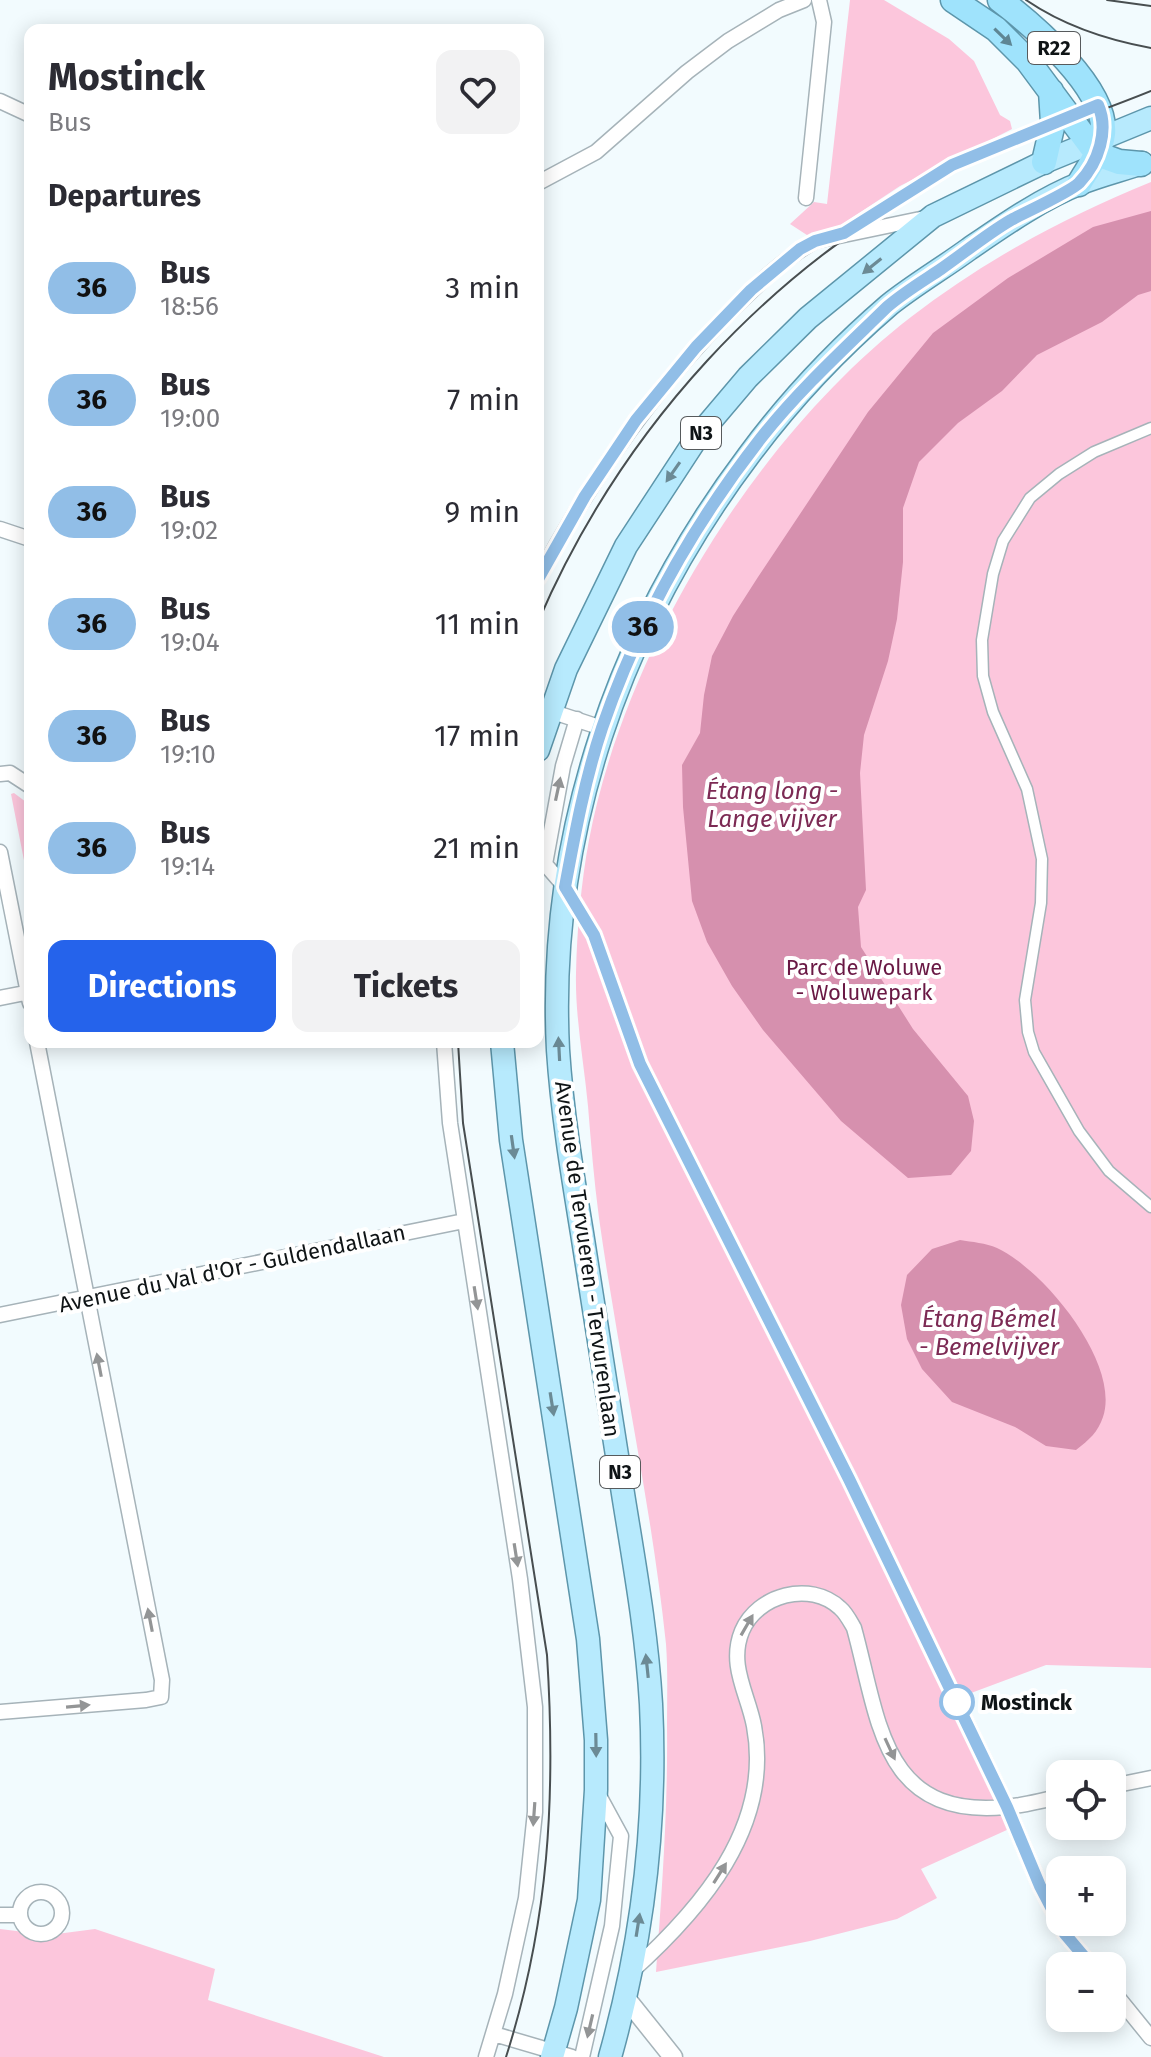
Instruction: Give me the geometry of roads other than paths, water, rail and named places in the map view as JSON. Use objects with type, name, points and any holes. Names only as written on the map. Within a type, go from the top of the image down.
[{"type":"highway","name":"R22","points":[[953,0],[996,29],[1028,61],[1096,146]]},
{"type":"highway","name":"R22","points":[[1000,0],[1051,44],[1086,87],[1100,109],[1096,146]]},
{"type":"highway","name":"R22","points":[[1044,162],[1053,123],[1051,91]]},
{"type":"highway","points":[[1079,184],[1096,146],[1119,162],[1146,162]]},
{"type":"main road","name":"N3","points":[[545,709],[626,546],[698,436],[748,377],[808,318],[933,216],[1044,162],[1096,146],[1151,118]]},
{"type":"main road","name":"Avenue de Tervueren - Tervurenlaan","points":[[610,2057],[631,1972],[645,1883],[650,1823],[651,1704],[641,1607],[568,1147],[560,1068],[559,956],[565,887],[581,807],[602,728],[635,644],[667,581],[717,497],[763,435],[809,384],[892,303],[1008,222],[1079,184],[1146,162]]},
{"type":"main road","points":[[503,1048],[511,1140],[588,1639],[596,1740],[589,1900],[559,2055]]},
{"type":"street","points":[[544,180],[596,152],[687,72],[728,41],[779,10],[804,0]]},
{"type":"street","points":[[806,198],[824,22],[819,0]]},
{"type":"street","points":[[0,101],[24,112]]},
{"type":"street","points":[[544,568],[585,496],[636,420],[696,347],[751,290],[800,249],[815,241],[874,231],[933,216]]},
{"type":"street","points":[[1151,428],[1094,452],[1059,474],[1030,498],[1003,541],[993,574],[982,640],[983,676],[989,700],[1027,789],[1042,859],[1041,903],[1025,1000],[1028,1032],[1034,1052],[1079,1131],[1109,1171],[1151,1207]]},
{"type":"street","points":[[0,529],[24,537]]},
{"type":"street","points":[[545,709],[602,728]]},
{"type":"street","points":[[577,719],[563,766],[545,864],[565,887],[594,935],[640,1064],[849,1479],[1007,1807],[1040,1886],[1065,1934],[1080,1952]]},
{"type":"street","points":[[0,774],[10,773],[24,782]]},
{"type":"street","points":[[0,852],[24,967]]},
{"type":"street","points":[[0,998],[24,996]]},
{"type":"street","points":[[0,1712],[146,1700],[161,1697],[162,1680],[38,1048]]},
{"type":"street","points":[[444,1048],[450,1123],[517,1563],[535,1707],[535,1812],[526,1898],[507,1988],[486,2057]]},
{"type":"street","name":"Avenue du Val d'Or - Guldendallaan","points":[[0,1315],[464,1221]]},
{"type":"street","points":[[631,1972],[666,1940],[715,1882],[742,1830],[753,1795],[756,1759],[754,1727],[738,1669],[739,1640],[755,1612],[781,1596],[812,1595],[831,1602],[846,1615],[854,1628],[878,1722],[896,1762],[915,1786],[939,1801],[979,1808],[1007,1807],[1046,1800]]},
{"type":"street","points":[[1126,1783],[1151,1778]]},
{"type":"street","points":[[582,2057],[612,1926],[621,1836],[596,1790]]},
{"type":"street","points":[[0,1915],[20,1915]]},
{"type":"street","points":[[625,1997],[673,2057]]},
{"type":"street","points":[[1126,2007],[1151,2038]]},
{"type":"street","points":[[494,2034],[559,2055]]},
{"type":"water","name":"Étang long - Lange vijver","points":[[1151,211],[1151,291],[1138,295],[1102,322],[1037,355],[1002,391],[958,423],[919,462],[903,508],[903,562],[897,619],[888,661],[864,735],[860,773],[866,890],[858,907],[861,947],[913,1029],[968,1096],[974,1121],[971,1151],[951,1175],[908,1178],[841,1121],[763,1030],[732,986],[707,942],[692,901],[682,765],[700,733],[712,656],[733,616],[868,412],[933,333],[1008,278],[1093,227]]},
{"type":"water","name":"Étang Bémel - Bemelvijver","points":[[960,1240],[993,1246],[1016,1259],[1056,1296],[1090,1345],[1106,1395],[1103,1417],[1098,1427],[1076,1450],[1046,1446],[1015,1427],[952,1402],[922,1369],[907,1339],[901,1305],[907,1275],[932,1249]]},
{"type":"tram line","points":[[1026,0],[1086,31],[1151,48]]},
{"type":"tram line","points":[[1107,0],[1151,6]]},
{"type":"tram line","points":[[544,609],[572,551],[612,484],[657,420],[707,360],[763,305],[822,255],[886,210],[954,171],[1027,138],[1151,91]]},
{"type":"tram line","points":[[458,1048],[463,1123],[547,1655],[550,1707],[549,1809],[540,1908],[532,1957],[506,2057]]},
{"type":"place","name":"Mostinck","points":[[957,1702]]},
{"type":"park label","name":"Parc de Woluwe - Woluwepark","points":[[864,980]]}]
